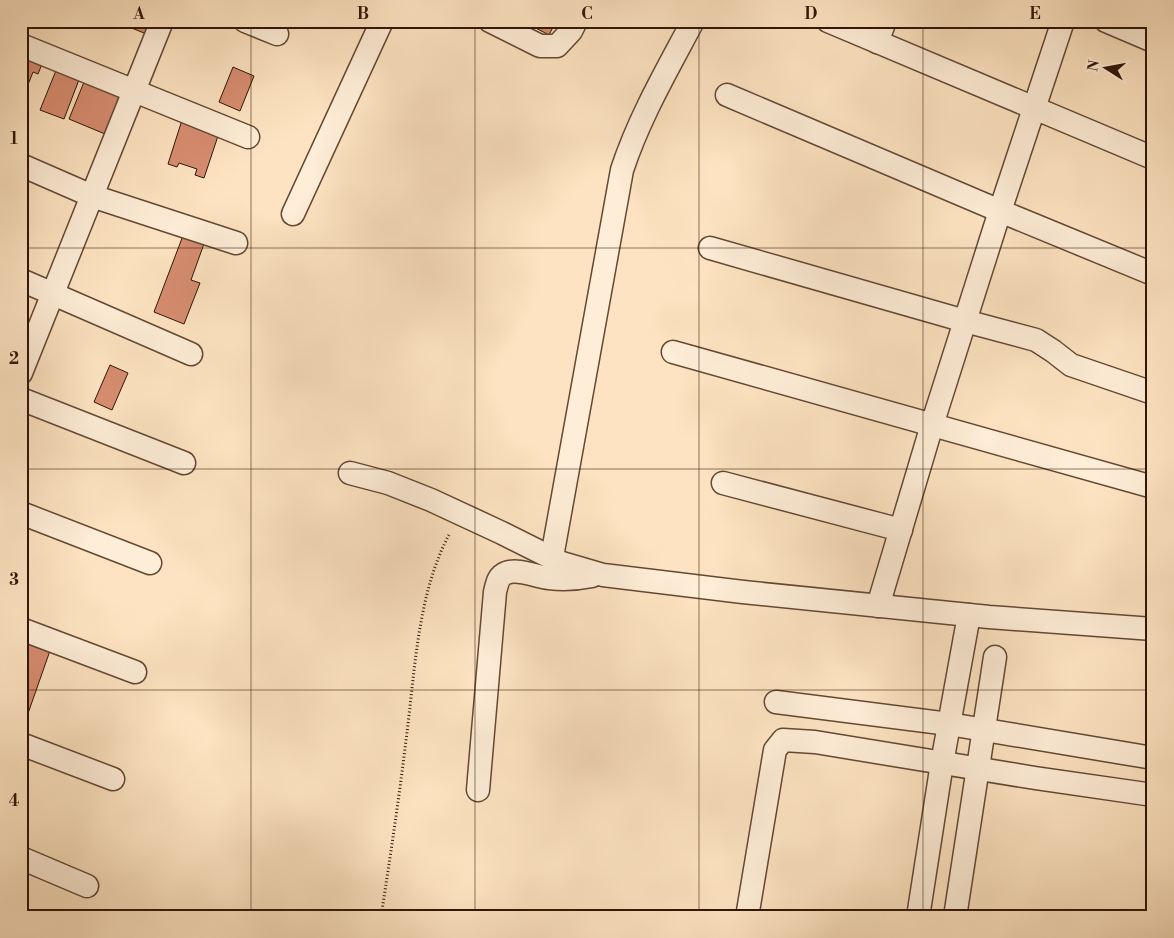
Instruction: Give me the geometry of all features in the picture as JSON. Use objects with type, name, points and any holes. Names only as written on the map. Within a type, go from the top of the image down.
[{"type":"street","points":[[21,373],[162,21]]},
{"type":"street","points":[[245,21],[277,34]]},
{"type":"street","points":[[293,214],[382,21]]},
{"type":"street","points":[[490,21],[540,46],[557,46],[571,31],[576,21]]},
{"type":"street","points":[[552,557],[622,170],[631,143],[659,84],[693,21]]},
{"type":"street","points":[[828,21],[881,31],[1034,108],[1153,158]]},
{"type":"street","points":[[878,606],[932,425],[1063,21]]},
{"type":"street","points":[[1106,21],[1153,41]]},
{"type":"street","points":[[21,45],[248,137]]},
{"type":"street","points":[[727,95],[1153,274]]},
{"type":"street","points":[[21,165],[92,196],[236,243]]},
{"type":"street","points":[[710,248],[1036,340],[1072,365],[1153,393]]},
{"type":"street","points":[[21,280],[191,354]]},
{"type":"street","points":[[673,352],[1153,487]]},
{"type":"street","points":[[21,399],[184,463]]},
{"type":"street","points":[[350,473],[388,483],[431,500],[562,563],[603,575],[743,592],[969,615],[1153,629]]},
{"type":"street","points":[[723,483],[901,530]]},
{"type":"street","points":[[21,513],[150,563]]},
{"type":"street","points":[[478,790],[495,592],[498,580],[504,573],[513,571],[547,578],[571,580],[603,575]]},
{"type":"street","points":[[918,917],[942,762],[969,615]]},
{"type":"street","points":[[21,629],[135,672]]},
{"type":"street","points":[[955,917],[995,657]]},
{"type":"street","points":[[776,702],[950,724],[1153,758]]},
{"type":"street","points":[[747,917],[775,750],[784,740],[815,742],[1153,795]]},
{"type":"street","points":[[21,744],[113,779]]},
{"type":"street","points":[[21,858],[87,886]]},
{"type":"path","points":[[381,917],[399,801],[422,616],[436,563],[448,536],[461,514]]},
{"type":"building","points":[[114,21],[154,21],[149,35]]},
{"type":"building","points":[[530,21],[556,21],[549,35],[528,24]]},
{"type":"building","points":[[21,55],[42,64],[38,74],[33,72],[22,100]]},
{"type":"building","points":[[233,67],[254,76],[240,111],[219,102]]},
{"type":"building","points":[[57,68],[80,77],[64,119],[40,110]]},
{"type":"building","points":[[84,82],[120,97],[105,134],[69,119]]},
{"type":"building","points":[[183,117],[220,130],[204,178],[195,175],[197,169],[179,163],[177,167],[168,164]]},
{"type":"building","points":[[184,233],[205,241],[191,280],[200,283],[184,324],[154,312]]},
{"type":"building","points":[[110,365],[128,373],[112,410],[94,402]]},
{"type":"building","points":[[21,634],[52,645],[25,722],[21,721]]}]
